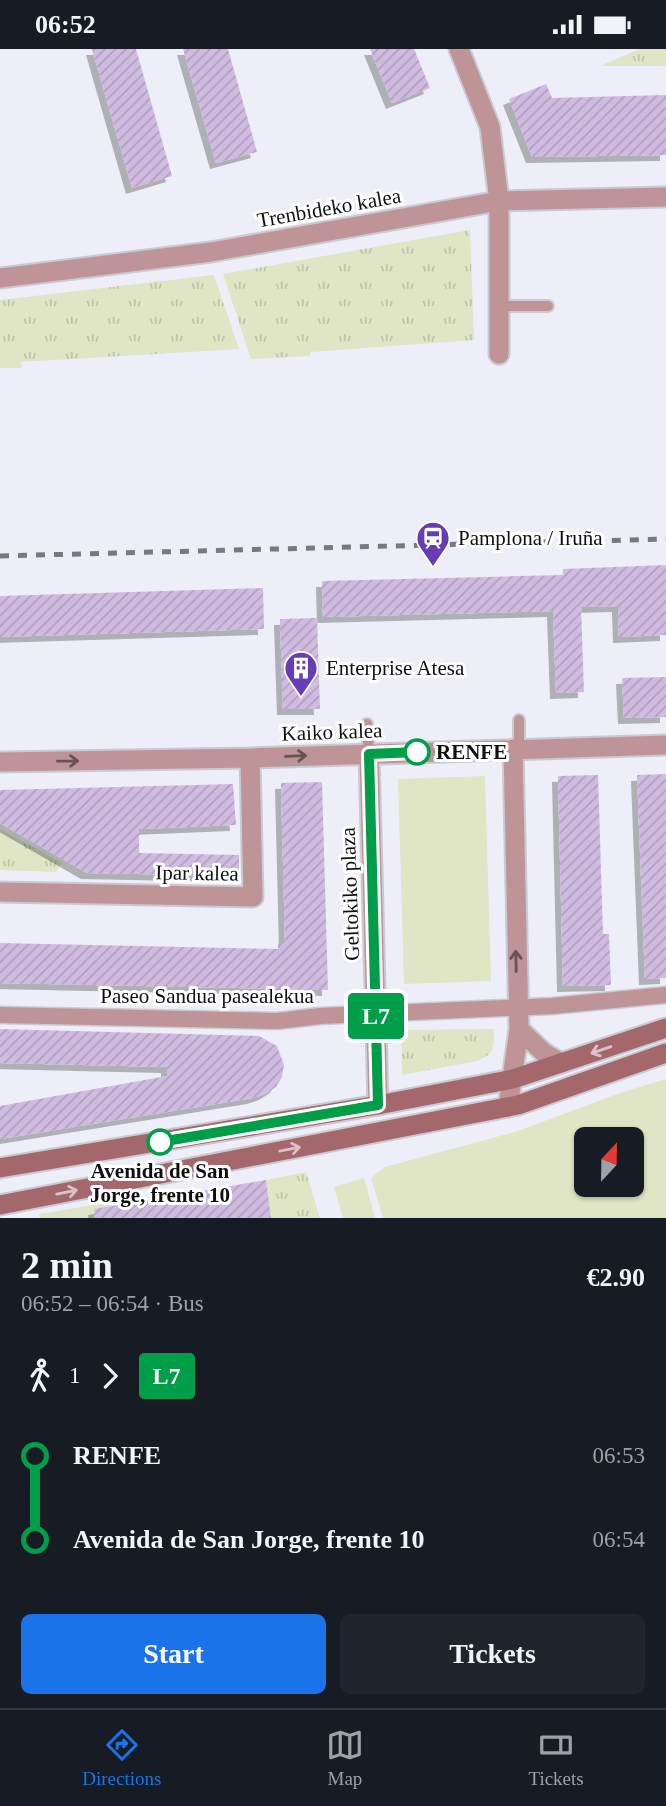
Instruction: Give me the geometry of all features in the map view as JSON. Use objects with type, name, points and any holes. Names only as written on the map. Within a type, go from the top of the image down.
[{"type":"main road","points":[[0,1168],[378,1105],[513,1079],[666,1028]]},
{"type":"main road","points":[[0,1205],[508,1107],[666,1053]]},
{"type":"street","points":[[459,49],[489,127],[499,201],[499,354]]},
{"type":"street","name":"Trenbideko kalea","points":[[0,278],[211,251],[499,201],[666,197]]},
{"type":"street","name":"Kaiko kalea","points":[[0,762],[250,758],[666,745]]},
{"type":"street","points":[[508,1107],[519,1029],[516,749]]},
{"type":"street","name":"Geltokiko plaza","points":[[369,754],[378,1105]]},
{"type":"street","name":"Ipar kalea","points":[[0,892],[253,897],[250,758]]},
{"type":"street","name":"Paseo Sandua pasealekua","points":[[0,1015],[278,1021],[328,1016],[376,1016],[552,1006],[666,995]]},
{"type":"street","points":[[519,1029],[544,1053],[561,1063]]},
{"type":"lane","points":[[499,306],[548,306]]},
{"type":"lane","points":[[516,749],[519,720]]},
{"type":"lane","name":"Geltokiko plaza","points":[[367,724],[369,754]]},
{"type":"green space","points":[[640,49],[666,49],[666,66],[600,66]]},
{"type":"green space","points":[[470,230],[474,340],[251,359],[223,274]]},
{"type":"green space","points":[[214,275],[239,349],[21,362],[22,368],[0,368],[0,300]]},
{"type":"green space","points":[[485,776],[491,981],[404,984],[398,779]]},
{"type":"green space","points":[[0,829],[62,863],[56,872],[0,870]]},
{"type":"green space","points":[[494,1029],[492,1050],[477,1061],[402,1075],[402,1030]]},
{"type":"green space","points":[[666,1079],[666,1218],[383,1218],[371,1178],[385,1167],[515,1132]]},
{"type":"green space","points":[[306,1172],[320,1218],[271,1218],[266,1180]]},
{"type":"green space","points":[[364,1178],[375,1218],[343,1218],[334,1187]]},
{"type":"green space","points":[[112,1202],[113,1218],[40,1218],[39,1214]]},
{"type":"building","points":[[92,49],[136,49],[172,176],[132,188]]},
{"type":"building","points":[[183,49],[228,49],[257,152],[216,163]]},
{"type":"building","points":[[370,49],[414,49],[430,88],[392,103]]},
{"type":"building","points":[[546,84],[552,98],[666,95],[666,155],[532,157],[509,99]]},
{"type":"building","points":[[666,565],[666,635],[619,637],[618,606],[581,607],[584,692],[556,693],[553,611],[323,617],[322,581],[563,575],[563,569]]},
{"type":"building","points":[[263,588],[264,629],[0,637],[0,596]]},
{"type":"building","points":[[317,618],[320,709],[283,709],[280,619]]},
{"type":"building","points":[[666,677],[666,717],[624,718],[622,678]]},
{"type":"building","points":[[666,774],[666,978],[645,979],[637,775]]},
{"type":"building","points":[[598,775],[603,934],[609,934],[611,985],[563,986],[558,776]]},
{"type":"building","points":[[322,782],[328,990],[0,983],[0,943],[278,949],[278,943],[285,943],[281,783]]},
{"type":"building","points":[[233,784],[236,825],[139,829],[139,853],[239,855],[239,876],[87,873],[0,823],[0,790]]},
{"type":"building","points":[[0,1029],[259,1036],[277,1046],[284,1065],[282,1077],[276,1087],[253,1098],[0,1139],[0,1106],[167,1076],[167,1067],[0,1063]]},
{"type":"building","points":[[266,1180],[271,1218],[95,1218],[94,1209]]},
{"type":"railway","points":[[0,556],[666,539]]},
{"type":"bus line","name":"L7","points":[[160,1142],[378,1105],[369,754],[417,752]]},
{"type":"place","name":"Pamplona / Iruña","points":[[433,568]]},
{"type":"place","name":"Enterprise Atesa","points":[[301,698]]},
{"type":"place","name":"RENFE","points":[[417,752]]},
{"type":"place","name":"Avenida de San Jorge, frente 10","points":[[160,1142]]}]
